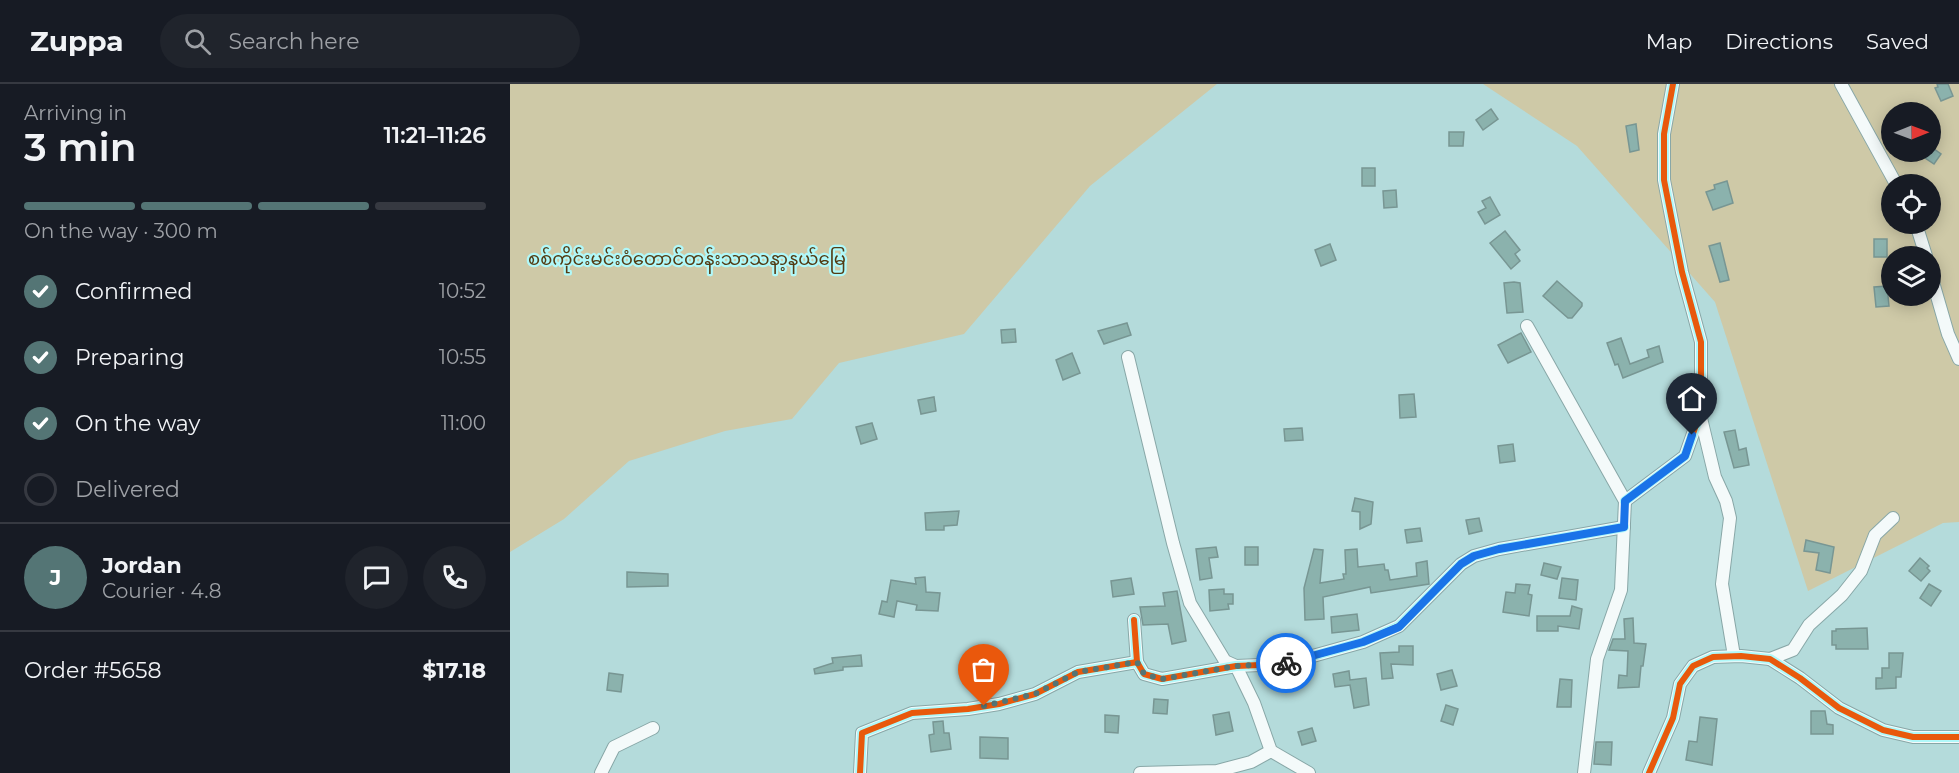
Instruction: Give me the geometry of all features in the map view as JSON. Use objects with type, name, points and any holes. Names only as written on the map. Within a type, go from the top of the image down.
[{"type":"street","points":[[1673,84],[1664,134],[1664,180],[1682,272],[1701,342],[1700,413],[1715,477],[1726,501],[1730,518],[1722,584],[1734,656]]},
{"type":"street","points":[[1841,84],[1890,174]]},
{"type":"street","points":[[1940,306],[1948,334],[1959,359]]},
{"type":"street","points":[[1527,326],[1625,501],[1621,590],[1597,659],[1584,773]]},
{"type":"street","points":[[1128,357],[1173,543],[1190,603],[1225,661],[1236,666],[1254,703],[1271,751],[1309,773]]},
{"type":"street","points":[[1625,501],[1685,456],[1700,413]]},
{"type":"street","points":[[1650,773],[1673,718],[1680,684],[1693,666],[1713,657],[1770,659],[1793,651],[1809,625],[1842,595],[1861,571],[1875,534],[1893,518]]},
{"type":"street","points":[[1134,620],[1137,662],[1144,674],[1162,679],[1236,666],[1284,664],[1363,642],[1399,627],[1461,564],[1474,556],[1499,549],[1624,527]]},
{"type":"street","points":[[1770,659],[1800,678],[1839,708],[1883,730],[1913,737],[1959,737]]},
{"type":"street","points":[[860,773],[862,733],[912,713],[999,704],[1035,694],[1078,672],[1137,662]]},
{"type":"street","points":[[601,773],[614,747],[653,728]]},
{"type":"street","points":[[1140,773],[1210,772],[1251,762],[1271,751]]},
{"type":"green space","name":"စစ်ကိုင်းမင်းဝံတောင်တန်းသာသနာ့နယ်မြေ","points":[[510,84],[1217,84],[1090,186],[964,334],[839,363],[792,419],[725,431],[629,461],[564,519],[510,552]]},
{"type":"green space","points":[[1483,84],[1959,84],[1959,522],[1943,523],[1808,591],[1715,302],[1577,146]]},
{"type":"building","points":[[1937,84],[1948,84],[1953,96],[1941,101],[1935,88],[1938,87]]},
{"type":"building","points":[[1491,109],[1498,119],[1483,130],[1476,120]]},
{"type":"building","points":[[1636,124],[1639,150],[1630,152],[1626,126]]},
{"type":"building","points":[[1449,132],[1464,132],[1463,146],[1449,146]]},
{"type":"building","points":[[1362,168],[1375,168],[1375,186],[1362,186]]},
{"type":"building","points":[[1727,181],[1733,203],[1713,210],[1706,192],[1715,189],[1714,185]]},
{"type":"building","points":[[1396,190],[1397,207],[1384,208],[1383,191]]},
{"type":"building","points":[[1490,197],[1500,215],[1485,224],[1478,212],[1486,208],[1482,201]]},
{"type":"building","points":[[1505,231],[1520,250],[1515,254],[1520,261],[1511,269],[1490,243]]},
{"type":"building","points":[[1874,239],[1887,239],[1887,246],[1881,246],[1881,257],[1874,257]]},
{"type":"building","points":[[1720,243],[1729,280],[1720,282],[1709,246]]},
{"type":"building","points":[[1330,244],[1336,260],[1321,266],[1315,250]]},
{"type":"building","points":[[1557,281],[1582,303],[1572,318],[1568,318],[1543,296]]},
{"type":"building","points":[[1504,283],[1520,283],[1523,312],[1507,313]]},
{"type":"building","points":[[1881,286],[1881,306],[1889,306],[1876,307],[1874,287]]},
{"type":"building","points":[[1127,323],[1131,335],[1104,344],[1098,331]]},
{"type":"building","points":[[1015,329],[1016,342],[1002,343],[1001,330]]},
{"type":"building","points":[[1521,333],[1531,352],[1508,363],[1498,345]]},
{"type":"building","points":[[1621,338],[1630,364],[1649,357],[1647,350],[1659,346],[1663,362],[1623,378],[1618,364],[1615,365],[1607,343]]},
{"type":"building","points":[[1072,353],[1080,373],[1063,380],[1056,360]]},
{"type":"building","points":[[1414,394],[1416,417],[1400,418],[1399,395]]},
{"type":"building","points":[[934,397],[936,411],[921,414],[918,400]]},
{"type":"building","points":[[872,423],[877,439],[861,444],[856,427]]},
{"type":"building","points":[[1302,428],[1303,440],[1285,441],[1284,429]]},
{"type":"building","points":[[1735,430],[1739,450],[1746,448],[1749,465],[1734,468],[1724,432]]},
{"type":"building","points":[[1513,444],[1515,461],[1500,463],[1498,446]]},
{"type":"building","points":[[1355,498],[1373,502],[1371,524],[1360,529],[1360,512],[1352,511]]},
{"type":"building","points":[[959,511],[957,525],[944,526],[944,530],[926,530],[925,513]]},
{"type":"building","points":[[1479,518],[1482,531],[1469,534],[1466,520]]},
{"type":"building","points":[[1420,528],[1422,541],[1407,543],[1405,530]]},
{"type":"building","points":[[1806,540],[1834,547],[1830,573],[1816,570],[1819,553],[1804,551]]},
{"type":"building","points":[[1216,547],[1218,557],[1209,558],[1212,578],[1200,580],[1196,549]]},
{"type":"building","points":[[1245,547],[1258,547],[1258,565],[1245,565]]},
{"type":"building","points":[[1314,549],[1323,550],[1320,583],[1344,579],[1343,574],[1346,574],[1345,550],[1357,549],[1358,567],[1384,564],[1390,580],[1417,576],[1416,563],[1427,561],[1429,584],[1371,593],[1370,587],[1323,597],[1324,619],[1305,620],[1304,588]]},
{"type":"building","points":[[1920,558],[1929,566],[1927,568],[1930,571],[1921,581],[1909,571]]},
{"type":"building","points":[[1544,563],[1561,567],[1557,579],[1541,575]]},
{"type":"building","points":[[627,572],[668,574],[668,586],[627,587]]},
{"type":"building","points":[[925,577],[926,592],[940,593],[938,611],[916,610],[917,605],[897,601],[894,617],[879,614],[882,601],[887,602],[891,580],[916,584],[915,578]]},
{"type":"building","points":[[1131,578],[1134,594],[1113,597],[1111,581]]},
{"type":"building","points":[[1562,578],[1578,580],[1576,600],[1559,598]]},
{"type":"building","points":[[1516,584],[1530,585],[1528,594],[1532,595],[1529,616],[1503,612],[1506,592],[1515,593]]},
{"type":"building","points":[[1929,584],[1941,591],[1931,606],[1920,598]]},
{"type":"building","points":[[1224,589],[1224,594],[1233,594],[1233,604],[1228,604],[1229,609],[1210,611],[1209,590]]},
{"type":"building","points":[[1177,591],[1186,641],[1172,644],[1168,624],[1143,625],[1140,607],[1165,606],[1163,593]]},
{"type":"building","points":[[1572,606],[1582,609],[1579,629],[1558,626],[1558,631],[1537,631],[1537,616],[1570,616]]},
{"type":"building","points":[[1357,614],[1359,630],[1332,633],[1331,617]]},
{"type":"building","points":[[1633,618],[1634,643],[1646,644],[1639,687],[1618,688],[1619,675],[1627,676],[1628,651],[1609,650],[1613,639],[1625,639],[1624,619]]},
{"type":"building","points":[[1867,628],[1868,649],[1836,649],[1836,645],[1832,645],[1832,631],[1836,629]]},
{"type":"building","points":[[1399,646],[1413,646],[1413,665],[1391,664],[1393,678],[1382,679],[1380,653],[1399,652]]},
{"type":"building","points":[[1889,653],[1903,653],[1901,677],[1896,677],[1896,688],[1876,689],[1876,678],[1882,678],[1882,668],[1889,668]]},
{"type":"building","points":[[861,655],[862,666],[843,667],[843,670],[815,674],[814,669],[833,663],[832,658]]},
{"type":"building","points":[[1452,670],[1457,686],[1441,690],[1437,674]]},
{"type":"building","points":[[1349,671],[1350,680],[1366,678],[1369,705],[1354,708],[1350,685],[1335,687],[1333,674]]},
{"type":"building","points":[[609,673],[623,675],[621,692],[607,690]]},
{"type":"building","points":[[1560,679],[1572,680],[1571,707],[1557,707]]},
{"type":"building","points":[[1154,699],[1168,700],[1167,714],[1153,713]]},
{"type":"building","points":[[1446,705],[1458,709],[1453,725],[1441,721]]},
{"type":"building","points":[[1811,711],[1825,711],[1827,724],[1833,725],[1833,734],[1811,734]]},
{"type":"building","points":[[1229,712],[1233,731],[1216,735],[1213,715]]},
{"type":"building","points":[[1105,715],[1119,716],[1118,733],[1105,732]]},
{"type":"building","points":[[1700,717],[1717,719],[1712,765],[1686,760],[1689,741],[1697,742]]},
{"type":"building","points":[[943,721],[944,733],[949,733],[951,749],[931,752],[929,735],[934,734],[933,722]]},
{"type":"building","points":[[1312,728],[1316,741],[1302,745],[1298,732]]},
{"type":"building","points":[[980,737],[1008,738],[1008,759],[980,758]]},
{"type":"building","points":[[1596,742],[1612,742],[1611,765],[1594,764]]},
{"type":"cycle path","points":[[1625,501],[1685,456],[1701,411],[1701,342],[1682,272],[1664,180],[1664,134],[1673,84]]},
{"type":"cycle path","points":[[1134,620],[1137,662],[1144,674],[1162,679],[1236,666],[1284,664],[1363,642],[1399,626],[1461,564],[1474,556],[1499,549],[1624,527]]},
{"type":"cycle path","points":[[1649,773],[1673,718],[1680,684],[1693,666],[1713,657],[1741,656],[1770,659],[1800,678],[1839,708],[1883,730],[1913,737],[1959,737]]},
{"type":"cycle path","points":[[860,773],[862,733],[912,713],[999,704],[1035,694],[1078,672],[1137,662]]},
{"type":"way so far","points":[[984,706],[1035,694],[1078,672],[1106,666],[1137,662],[1144,674],[1162,679],[1236,666],[1286,663]]},
{"type":"route","points":[[1286,663],[1363,642],[1399,627],[1461,564],[1474,556],[1499,549],[1624,527],[1625,501],[1685,456],[1692,435]]}]
